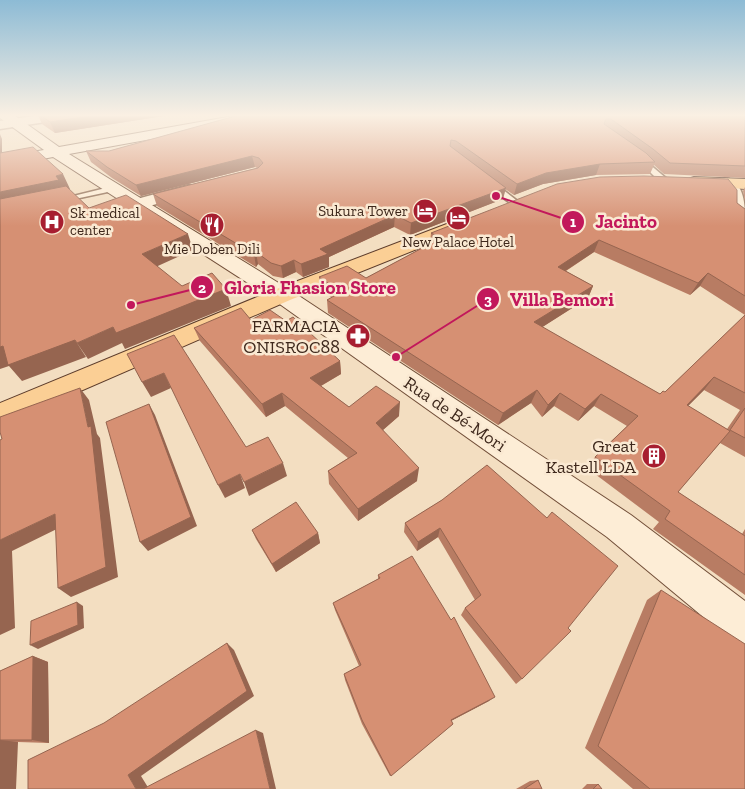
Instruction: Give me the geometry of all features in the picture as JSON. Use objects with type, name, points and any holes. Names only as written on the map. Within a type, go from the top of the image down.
[{"type":"main road","points":[[0,162],[56,152]]},
{"type":"main road","name":"Rua de Bé-Mori","points":[[56,152],[282,295],[619,526],[745,626]]},
{"type":"main road","points":[[639,180],[745,184]]},
{"type":"main road","points":[[0,415],[282,295],[524,200]]},
{"type":"street","points":[[726,183],[740,201],[740,213],[745,216]]},
{"type":"street","points":[[139,204],[208,185]]},
{"type":"lane","points":[[636,155],[664,181]]},
{"type":"lane","points":[[480,176],[524,200]]},
{"type":"lane","points":[[48,203],[114,188]]},
{"type":"building","points":[[38,152],[63,174],[56,176],[59,180],[0,192],[0,153]]},
{"type":"building","points":[[87,152],[458,152],[506,188],[411,223],[395,215],[320,249],[328,254],[301,264],[294,260],[281,266],[271,263],[256,252],[254,254],[153,194],[258,168],[263,163],[259,158],[252,156],[136,185]]},
{"type":"building","points":[[471,152],[644,152],[655,162],[600,164],[546,173],[517,184]]},
{"type":"building","points":[[656,152],[745,152],[745,166],[670,163]]},
{"type":"building","points":[[644,176],[728,179],[737,190],[737,203],[745,209],[745,296],[708,273],[698,283],[599,240],[558,267],[593,286],[534,322],[660,394],[663,391],[665,392],[745,315],[745,393],[714,377],[687,405],[730,431],[678,492],[745,536],[745,575],[665,519],[670,511],[595,457],[638,416],[601,394],[585,409],[560,393],[548,405],[537,390],[503,413],[327,300],[341,292],[319,277],[347,266],[366,278],[441,238],[431,233],[557,184],[600,177]]},
{"type":"building","points":[[66,186],[89,208],[126,195],[188,234],[142,254],[182,286],[212,273],[226,289],[116,333],[113,327],[77,343],[75,340],[8,365],[3,346],[0,347],[0,199]]},
{"type":"building","points":[[241,308],[251,320],[270,310],[286,321],[293,317],[340,361],[310,378],[349,407],[376,386],[400,402],[376,423],[419,468],[358,509],[328,471],[357,453],[282,393],[262,404],[194,328]]},
{"type":"building","points":[[174,335],[246,447],[268,437],[283,463],[244,482],[240,474],[218,485],[164,373],[142,382],[127,354]]},
{"type":"building","points":[[80,388],[88,427],[91,426],[106,567],[58,588],[55,514],[0,540],[0,440],[2,439],[0,417]]},
{"type":"building","points":[[149,404],[191,517],[140,542],[106,422]]},
{"type":"building","points":[[745,408],[745,438],[730,430]]},
{"type":"building","points":[[487,465],[547,518],[552,512],[618,566],[568,628],[571,631],[522,679],[465,608],[481,595],[440,528],[418,542],[405,523],[442,500]]},
{"type":"building","points":[[296,502],[318,533],[272,564],[252,530]]},
{"type":"building","points":[[412,556],[451,620],[454,617],[495,697],[451,720],[453,724],[391,776],[362,720],[344,674],[361,665],[333,603],[380,578],[378,575]]},
{"type":"building","points":[[661,590],[745,644],[745,789],[650,789],[598,746]]},
{"type":"building","points":[[77,602],[78,625],[30,645],[31,621]]},
{"type":"building","points":[[227,643],[247,691],[128,775],[136,789],[28,789],[28,760],[104,723]]},
{"type":"building","points":[[33,656],[32,740],[0,740],[0,671]]},
{"type":"building","points":[[256,730],[270,789],[143,789]]},
{"type":"building","points":[[538,780],[542,789],[524,789]]},
{"type":"building","points":[[598,784],[602,789],[593,789]]},
{"type":"place","name":"Jacinto","points":[[496,196]]},
{"type":"place","name":"Sukura Tower","points":[[425,211]]},
{"type":"place","name":"New Palace Hotel","points":[[458,218]]},
{"type":"place","name":"Sk medical center","points":[[52,222]]},
{"type":"place","name":"Mie Doben Dili","points":[[212,225]]},
{"type":"place","name":"Gloria Fhasion Store","points":[[131,305]]},
{"type":"place","name":"FARMACIA ONISROC88","points":[[358,336]]},
{"type":"place","name":"Villa Bemori","points":[[396,357]]},
{"type":"place","name":"Great Kastell LDA","points":[[654,456]]}]
